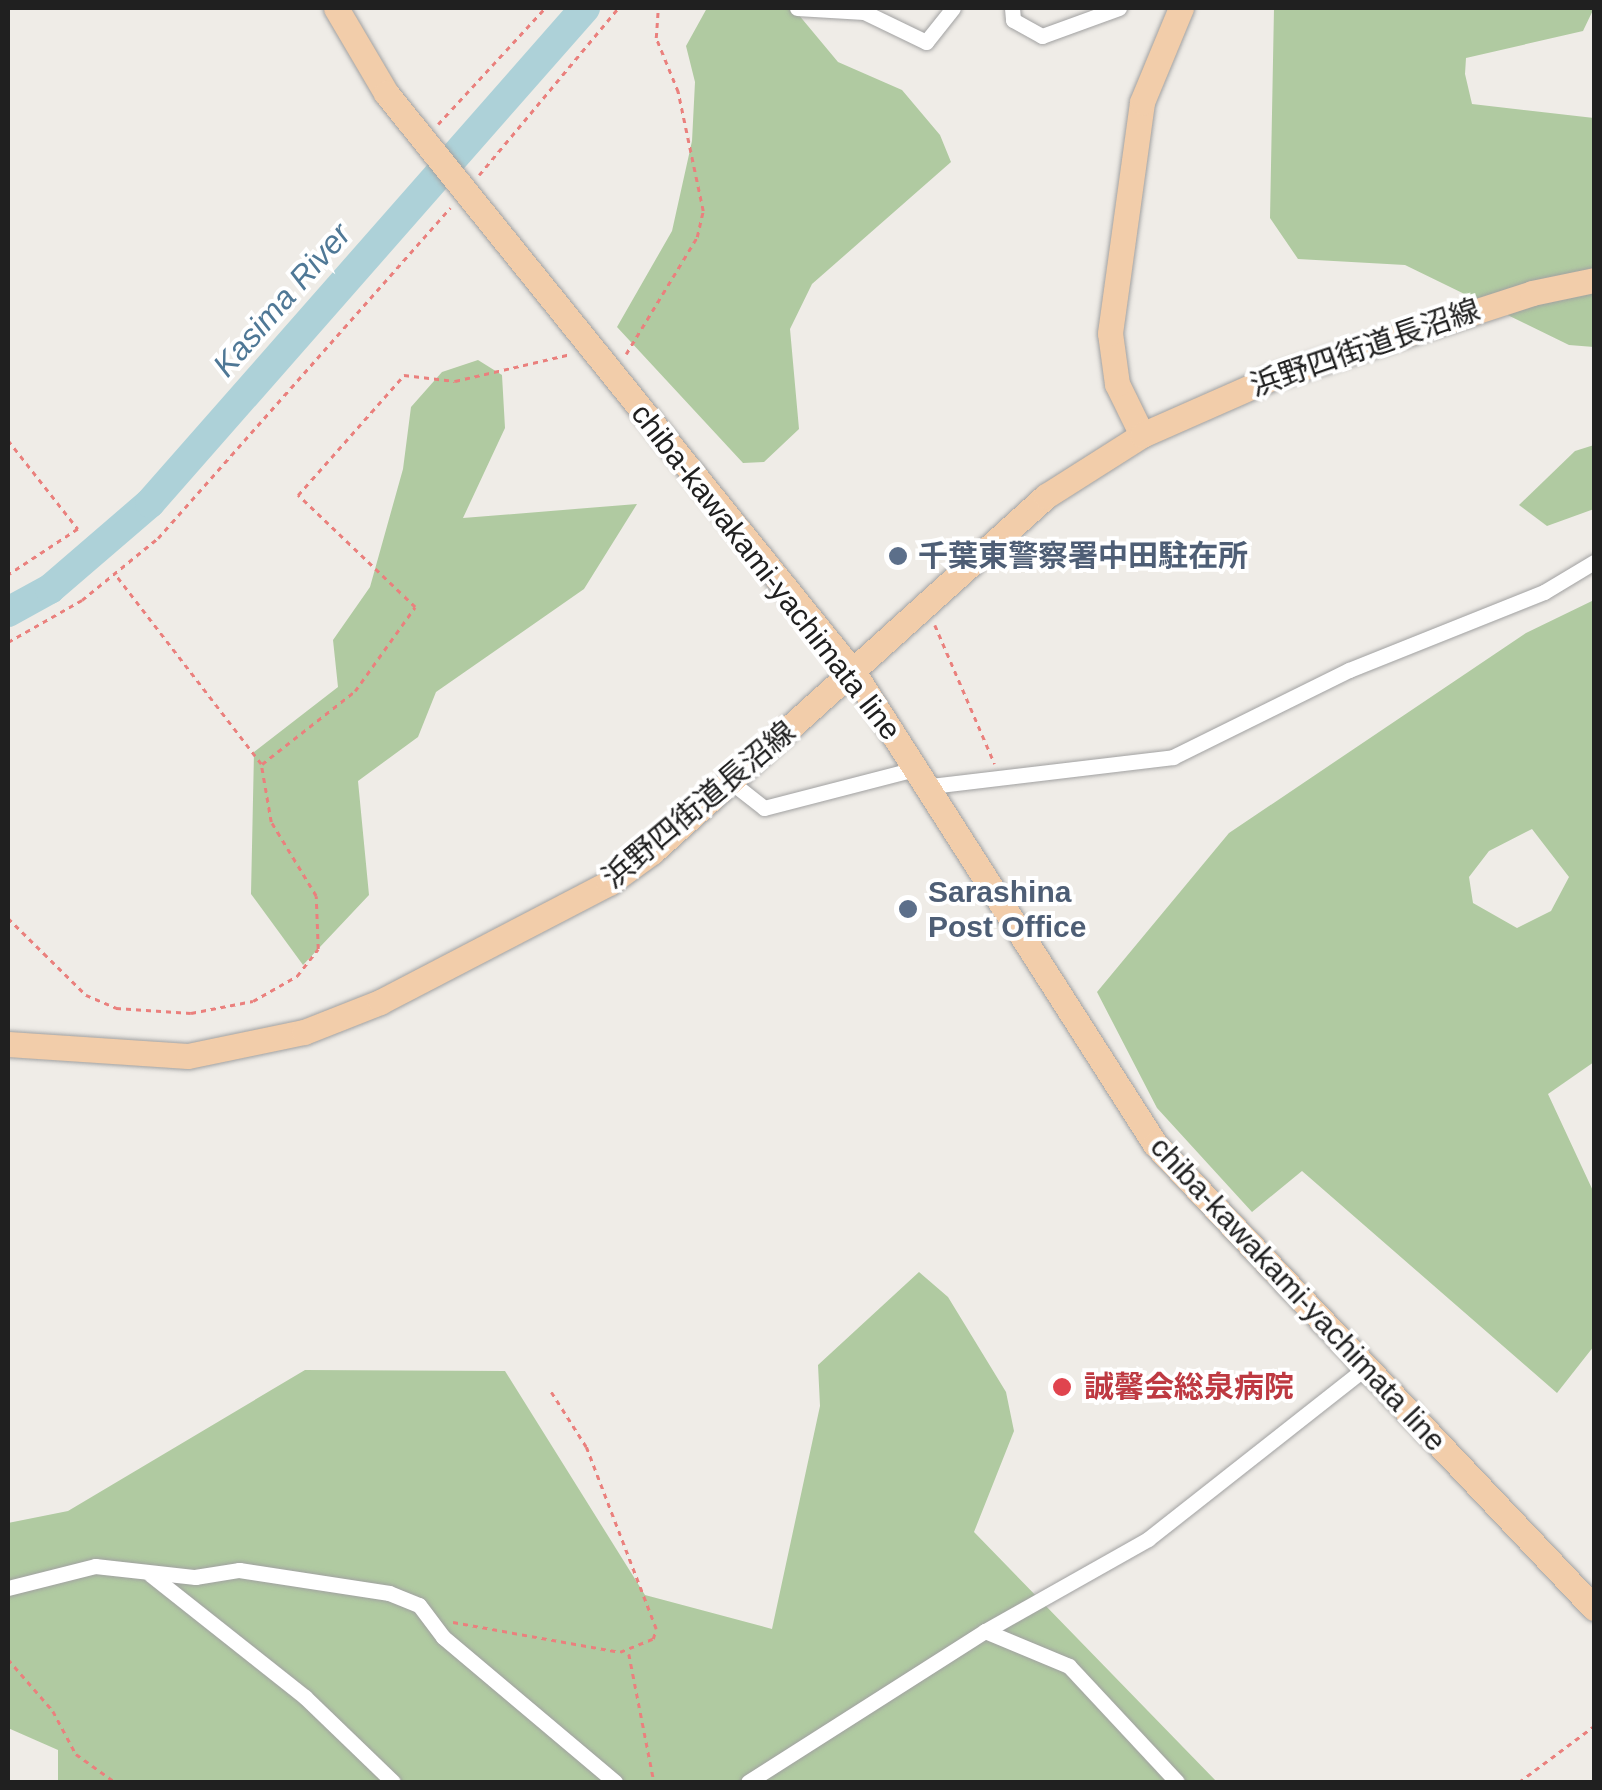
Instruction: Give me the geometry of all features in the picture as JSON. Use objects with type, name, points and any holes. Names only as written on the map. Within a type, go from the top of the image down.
[{"type":"main road","points":[[336,8],[424,140]]},
{"type":"main road","points":[[1142,434],[1117,384],[1110,334],[1142,102],[1181,8]]},
{"type":"main road","name":"chiba-kawakami-yachimata line","points":[[424,140],[608,374],[854,673],[925,777],[1128,1109],[1182,1176],[1594,1608]]},
{"type":"main road","name":"浜野四街道長沼線","points":[[8,1044],[188,1056],[304,1032],[380,1002],[609,883],[731,782],[1046,496],[1142,434],[1272,378],[1532,292],[1594,280]]},
{"type":"street","points":[[796,8],[864,12],[926,42],[952,8]]},
{"type":"street","points":[[1012,8],[1013,20],[1042,36],[1119,8]]},
{"type":"street","points":[[731,782],[764,808],[925,777],[1000,780],[1174,757],[1350,670],[1544,592],[1594,562]]},
{"type":"street","points":[[748,1782],[985,1631],[1148,1539],[1366,1368]]},
{"type":"street","points":[[8,1588],[74,1566],[151,1575],[240,1570],[332,1580],[404,1598],[432,1618],[615,1782]]},
{"type":"street","points":[[151,1575],[305,1697],[393,1782]]},
{"type":"street","points":[[985,1631],[1069,1666],[1176,1782]]},
{"type":"path","points":[[424,140],[546,8]]},
{"type":"path","points":[[8,642],[116,575],[158,538],[465,191],[618,8]]},
{"type":"path","points":[[608,374],[636,342],[702,225],[678,92],[656,38],[658,8]]},
{"type":"path","points":[[261,764],[355,691],[414,607],[298,495],[404,375],[455,380],[590,351]]},
{"type":"path","points":[[8,440],[78,528],[8,575]]},
{"type":"path","points":[[8,918],[86,995],[116,1008],[191,1014],[278,988],[310,961],[324,928],[316,896],[271,822],[261,764],[116,575]]},
{"type":"path","points":[[922,609],[960,670],[1000,780]]},
{"type":"path","points":[[551,1392],[586,1447],[656,1629],[629,1653]]},
{"type":"path","points":[[432,1618],[629,1653]]},
{"type":"path","points":[[629,1653],[654,1782]]},
{"type":"path","points":[[8,1660],[53,1711],[76,1754],[115,1782]]},
{"type":"path","points":[[1520,1782],[1594,1726]]},
{"type":"green space","points":[[707,8],[793,8],[838,62],[902,90],[940,135],[951,162],[812,284],[790,329],[799,429],[764,462],[743,463],[617,327],[672,231],[692,141],[695,82],[686,46]]},
{"type":"green space","points":[[1274,8],[1594,8],[1583,31],[1466,58],[1465,74],[1472,104],[1594,118],[1594,347],[1569,345],[1405,265],[1298,259],[1270,218]]},
{"type":"green space","points":[[478,360],[502,375],[505,428],[463,518],[637,504],[584,589],[436,692],[418,737],[358,781],[369,895],[303,965],[251,894],[254,752],[338,687],[333,640],[370,587],[403,469],[411,407],[442,372]]},
{"type":"green space","points":[[1594,445],[1594,509],[1547,526],[1519,505],[1575,451]]},
{"type":"green space","points":[[1594,600],[1594,1062],[1548,1094],[1594,1193],[1594,1346],[1557,1393],[1302,1171],[1252,1212],[1157,1108],[1097,992],[1229,833],[1526,633]],"holes":[[[1532,829],[1569,877],[1551,911],[1517,928],[1473,903],[1469,877],[1489,851]]]},
{"type":"green space","points":[[919,1272],[948,1297],[1006,1392],[1014,1431],[974,1532],[1217,1782],[58,1782],[58,1750],[8,1728],[8,1523],[68,1511],[305,1370],[505,1371],[645,1595],[772,1629],[820,1406],[818,1365]]},
{"type":"waterway","name":"Kasima River","points":[[8,612],[50,589],[150,503],[585,8]]},
{"type":"place","name":"千葉東警察署中田駐在所","points":[[898,556]]},
{"type":"place","name":"Sarashina Post Office","points":[[908,909]]},
{"type":"place","name":"誠馨会総泉病院","points":[[1062,1387]]}]
